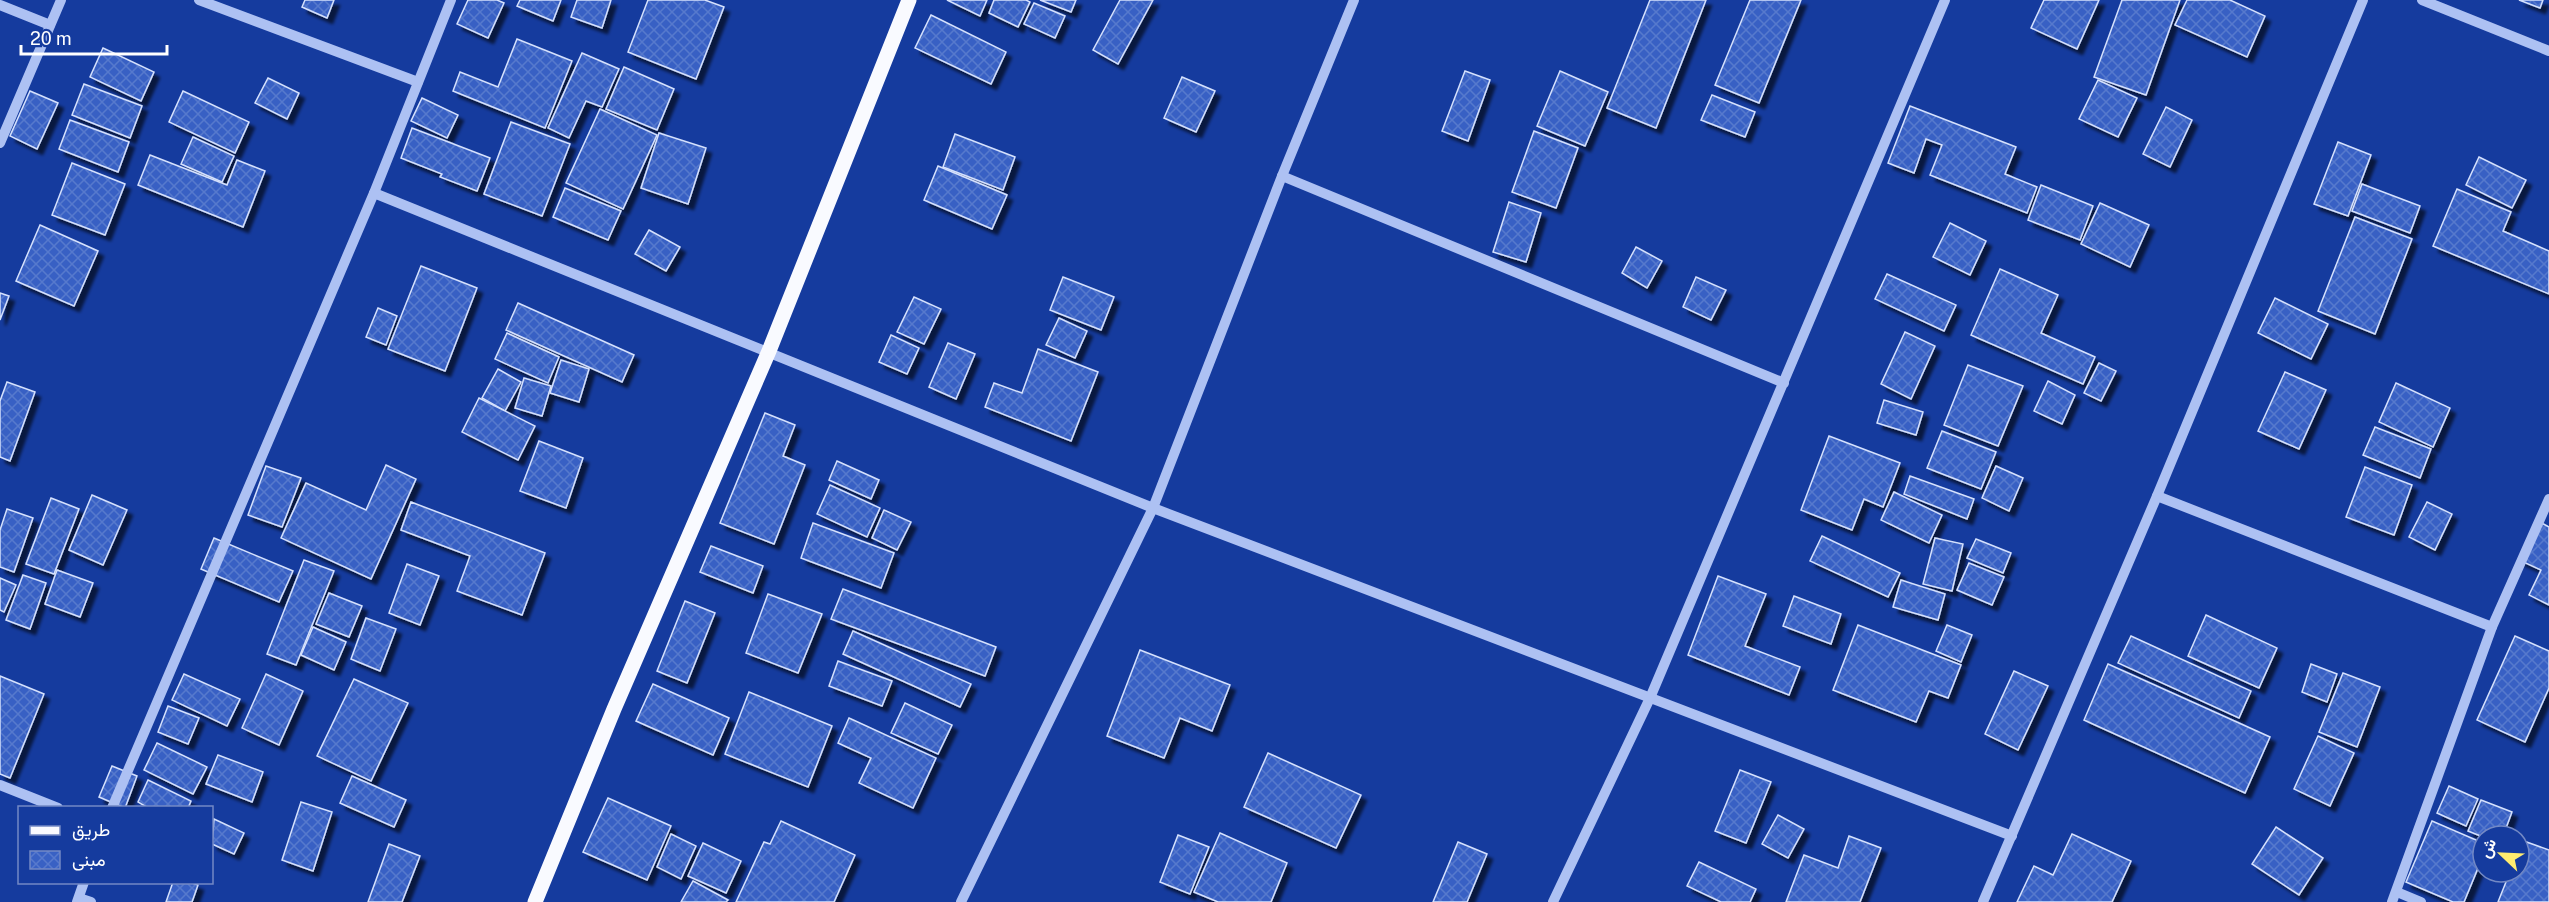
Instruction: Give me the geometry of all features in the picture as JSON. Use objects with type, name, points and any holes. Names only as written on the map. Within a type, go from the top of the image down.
[{"type":"main road","points":[[535,902],[614,709],[769,351],[909,0]]},
{"type":"street","points":[[0,143],[61,0]]},
{"type":"street","points":[[199,0],[418,82]]},
{"type":"street","points":[[112,806],[374,193],[451,0]]},
{"type":"street","points":[[961,902],[1153,508],[1282,176],[1354,0]]},
{"type":"street","points":[[1553,902],[1650,698],[1946,0]]},
{"type":"street","points":[[1983,902],[2157,496],[2363,0]]},
{"type":"street","points":[[2422,0],[2549,51]]},
{"type":"street","points":[[0,5],[50,25]]},
{"type":"street","points":[[1282,176],[1784,383]]},
{"type":"street","points":[[374,193],[1153,508],[2012,836]]},
{"type":"street","points":[[2157,496],[2492,627]]},
{"type":"street","points":[[2421,902],[2395,897],[2492,627],[2549,499]]},
{"type":"street","points":[[0,785],[55,806]]},
{"type":"street","points":[[83,884],[78,900],[91,902]]},
{"type":"building","points":[[305,0],[334,0],[327,18],[302,7]]},
{"type":"building","points":[[468,0],[497,0],[504,3],[488,38],[457,24]]},
{"type":"building","points":[[520,0],[561,0],[553,21],[517,6]]},
{"type":"building","points":[[577,0],[611,0],[602,28],[571,17]]},
{"type":"building","points":[[648,0],[705,0],[724,7],[696,79],[628,52]]},
{"type":"building","points":[[947,0],[987,0],[980,16]]},
{"type":"building","points":[[994,0],[1030,2],[1018,27],[989,13]]},
{"type":"building","points":[[1040,0],[1076,0],[1071,12]]},
{"type":"building","points":[[1120,0],[1153,0],[1118,64],[1093,50]]},
{"type":"building","points":[[1650,0],[1706,0],[1656,128],[1607,108]]},
{"type":"building","points":[[1750,0],[1801,0],[1759,103],[1715,85]]},
{"type":"building","points":[[2044,0],[2099,0],[2077,49],[2031,28]]},
{"type":"building","points":[[2122,0],[2180,0],[2146,95],[2094,77]]},
{"type":"building","points":[[2187,0],[2230,0],[2265,16],[2247,57],[2175,25]]},
{"type":"building","points":[[2519,0],[2543,0],[2540,8]]},
{"type":"building","points":[[1034,3],[1065,16],[1055,38],[1024,24]]},
{"type":"building","points":[[931,15],[1006,52],[991,84],[915,48]]},
{"type":"building","points":[[517,39],[572,61],[545,128],[453,91],[460,72],[498,87]]},
{"type":"building","points":[[103,48],[154,72],[141,101],[90,77]]},
{"type":"building","points":[[582,53],[619,69],[602,107],[586,101],[569,138],[548,128]]},
{"type":"building","points":[[624,67],[674,89],[657,130],[606,109]]},
{"type":"building","points":[[1465,71],[1490,80],[1468,141],[1442,131]]},
{"type":"building","points":[[1560,71],[1608,92],[1585,146],[1537,126]]},
{"type":"building","points":[[1182,77],[1215,91],[1196,132],[1164,118]]},
{"type":"building","points":[[268,78],[299,93],[287,119],[255,103]]},
{"type":"building","points":[[2098,80],[2137,98],[2118,137],[2079,119]]},
{"type":"building","points":[[84,84],[142,106],[130,138],[72,115]]},
{"type":"building","points":[[30,91],[58,103],[37,149],[10,136]]},
{"type":"building","points":[[183,91],[249,122],[235,153],[169,122]]},
{"type":"building","points":[[1712,95],[1755,112],[1745,137],[1701,120]]},
{"type":"building","points":[[422,98],[458,115],[447,138],[411,121]]},
{"type":"building","points":[[1910,106],[2016,147],[2005,174],[2037,187],[2027,213],[1930,175],[1942,145],[1926,139],[1914,173],[1888,163]]},
{"type":"building","points":[[2166,107],[2192,120],[2170,167],[2143,154]]},
{"type":"building","points":[[600,109],[657,135],[623,209],[566,183]]},
{"type":"building","points":[[70,120],[129,142],[118,172],[59,149]]},
{"type":"building","points":[[511,122],[570,144],[542,216],[484,194]]},
{"type":"building","points":[[412,128],[490,158],[477,191],[440,177],[442,174],[401,158]]},
{"type":"building","points":[[1534,131],[1578,148],[1556,208],[1512,192]]},
{"type":"building","points":[[659,133],[706,148],[688,204],[641,188]]},
{"type":"building","points":[[955,134],[1015,157],[1003,190],[943,167]]},
{"type":"building","points":[[193,137],[234,156],[222,182],[181,164]]},
{"type":"building","points":[[2338,142],[2371,155],[2348,216],[2314,204]]},
{"type":"building","points":[[150,155],[227,185],[237,160],[265,171],[243,227],[138,185]]},
{"type":"building","points":[[2479,157],[2526,180],[2512,208],[2466,185]]},
{"type":"building","points":[[72,163],[125,184],[105,235],[52,215]]},
{"type":"building","points":[[938,166],[1007,195],[992,229],[924,200]]},
{"type":"building","points":[[2362,184],[2420,206],[2410,233],[2352,211]]},
{"type":"building","points":[[2041,185],[2093,206],[2080,240],[2028,220]]},
{"type":"building","points":[[565,188],[621,211],[608,240],[553,217]]},
{"type":"building","points":[[2457,189],[2511,212],[2503,231],[2549,251],[2549,294],[2433,246]]},
{"type":"building","points":[[1509,202],[1541,213],[1526,262],[1493,252]]},
{"type":"building","points":[[2100,203],[2149,225],[2130,267],[2081,244]]},
{"type":"building","points":[[2355,217],[2412,239],[2375,334],[2318,311]]},
{"type":"building","points":[[1950,223],[1986,241],[1970,275],[1933,257]]},
{"type":"building","points":[[40,225],[98,251],[74,306],[16,281]]},
{"type":"building","points":[[649,230],[680,247],[666,271],[635,254]]},
{"type":"building","points":[[1636,247],[1662,261],[1647,288],[1622,273]]},
{"type":"building","points":[[421,266],[477,288],[445,371],[388,349]]},
{"type":"building","points":[[2000,269],[2058,295],[2041,333],[2095,357],[2083,384],[1971,335]]},
{"type":"building","points":[[1887,274],[1956,305],[1944,331],[1875,299]]},
{"type":"building","points":[[1063,277],[1114,297],[1101,330],[1050,310]]},
{"type":"building","points":[[1696,277],[1726,290],[1711,320],[1683,307]]},
{"type":"building","points":[[0,293],[9,296],[0,320]]},
{"type":"building","points":[[914,297],[941,309],[924,344],[897,332]]},
{"type":"building","points":[[2275,298],[2328,324],[2311,359],[2258,333]]},
{"type":"building","points":[[518,303],[634,355],[622,382],[506,330]]},
{"type":"building","points":[[378,308],[397,316],[386,345],[366,337]]},
{"type":"building","points":[[1059,318],[1087,331],[1075,358],[1046,345]]},
{"type":"building","points":[[1905,332],[1935,346],[1911,399],[1881,384]]},
{"type":"building","points":[[507,333],[559,357],[548,383],[495,359]]},
{"type":"building","points":[[891,335],[919,348],[907,374],[879,362]]},
{"type":"building","points":[[948,343],[975,354],[956,399],[929,387]]},
{"type":"building","points":[[1038,349],[1098,372],[1071,441],[985,407],[994,383],[1022,393]]},
{"type":"building","points":[[561,360],[589,369],[579,402],[550,393]]},
{"type":"building","points":[[2099,363],[2116,371],[2101,401],[2084,393]]},
{"type":"building","points":[[1968,365],[2023,386],[1998,446],[1944,425]]},
{"type":"building","points":[[498,369],[521,382],[505,411],[482,398]]},
{"type":"building","points":[[2285,372],[2326,390],[2299,449],[2258,431]]},
{"type":"building","points":[[524,378],[551,386],[542,416],[515,408]]},
{"type":"building","points":[[2048,381],[2075,395],[2062,424],[2034,411]]},
{"type":"building","points":[[7,382],[35,392],[10,461],[0,457],[0,401]]},
{"type":"building","points":[[2396,383],[2450,408],[2433,447],[2379,422]]},
{"type":"building","points":[[479,398],[535,426],[518,460],[462,432]]},
{"type":"building","points":[[1884,400],[1923,412],[1916,435],[1877,423]]},
{"type":"building","points":[[765,413],[795,425],[783,456],[805,465],[774,544],[720,523]]},
{"type":"building","points":[[2375,427],[2431,449],[2420,478],[2363,455]]},
{"type":"building","points":[[1942,431],[1996,452],[1981,489],[1927,468]]},
{"type":"building","points":[[1829,436],[1900,463],[1883,507],[1864,499],[1852,530],[1801,510]]},
{"type":"building","points":[[539,441],[583,458],[566,508],[520,491]]},
{"type":"building","points":[[837,461],[879,480],[871,499],[829,480]]},
{"type":"building","points":[[386,465],[416,479],[371,579],[281,538],[306,483],[366,510]]},
{"type":"building","points":[[266,466],[301,478],[282,527],[248,515]]},
{"type":"building","points":[[1996,466],[2023,478],[2009,511],[1982,498]]},
{"type":"building","points":[[2365,467],[2412,485],[2394,535],[2346,517]]},
{"type":"building","points":[[1910,476],[1974,499],[1967,519],[1904,494]]},
{"type":"building","points":[[830,485],[880,508],[867,537],[817,514]]},
{"type":"building","points":[[1894,492],[1942,515],[1929,543],[1881,520]]},
{"type":"building","points":[[92,495],[127,510],[103,565],[69,550]]},
{"type":"building","points":[[51,498],[79,509],[54,574],[26,564]]},
{"type":"building","points":[[411,502],[545,553],[522,615],[457,591],[470,556],[401,530]]},
{"type":"building","points":[[2427,502],[2452,514],[2435,550],[2409,537]]},
{"type":"building","points":[[7,509],[33,518],[14,572],[0,567],[0,530]]},
{"type":"building","points":[[884,510],[911,522],[897,550],[872,538]]},
{"type":"building","points":[[2538,521],[2549,527],[2549,605],[2529,595],[2541,570],[2519,560]]},
{"type":"building","points":[[813,523],[894,553],[881,588],[801,558]]},
{"type":"building","points":[[1822,536],[1900,573],[1888,597],[1810,561]]},
{"type":"building","points":[[214,538],[293,571],[279,602],[201,569]]},
{"type":"building","points":[[1935,538],[1963,544],[1952,591],[1923,584]]},
{"type":"building","points":[[1976,539],[2011,553],[2003,573],[1967,558]]},
{"type":"building","points":[[711,546],[763,566],[753,593],[700,572]]},
{"type":"building","points":[[304,560],[334,571],[296,665],[267,654]]},
{"type":"building","points":[[1969,563],[2004,577],[1992,605],[1957,590]]},
{"type":"building","points":[[407,564],[439,576],[420,625],[389,613]]},
{"type":"building","points":[[57,570],[93,583],[80,617],[45,604]]},
{"type":"building","points":[[23,575],[46,583],[30,629],[6,620]]},
{"type":"building","points":[[1718,576],[1766,594],[1745,646],[1800,667],[1789,695],[1688,655]]},
{"type":"building","points":[[0,578],[16,585],[4,612],[0,610]]},
{"type":"building","points":[[1901,580],[1945,594],[1938,620],[1893,607]]},
{"type":"building","points":[[843,589],[996,647],[985,676],[831,619]]},
{"type":"building","points":[[329,593],[362,606],[349,637],[316,624]]},
{"type":"building","points":[[768,594],[822,614],[798,673],[746,653]]},
{"type":"building","points":[[1794,596],[1841,614],[1831,644],[1783,626]]},
{"type":"building","points":[[685,601],[715,613],[687,683],[657,671]]},
{"type":"building","points":[[2206,615],[2277,648],[2259,688],[2188,656]]},
{"type":"building","points":[[366,618],[396,629],[380,671],[351,659]]},
{"type":"building","points":[[1858,625],[1961,665],[1948,698],[1929,691],[1916,722],[1833,690]]},
{"type":"building","points":[[1947,625],[1972,635],[1961,662],[1936,651]]},
{"type":"building","points":[[313,627],[346,642],[334,670],[301,655]]},
{"type":"building","points":[[853,631],[971,684],[960,707],[843,654]]},
{"type":"building","points":[[2131,636],[2251,691],[2239,718],[2118,663]]},
{"type":"building","points":[[2515,636],[2549,651],[2549,688],[2525,742],[2477,720]]},
{"type":"building","points":[[1140,650],[1230,685],[1212,731],[1180,718],[1164,758],[1107,736]]},
{"type":"building","points":[[838,661],[892,681],[882,706],[829,686]]},
{"type":"building","points":[[2108,664],[2270,737],[2245,793],[2084,720]]},
{"type":"building","points":[[2311,664],[2337,674],[2327,702],[2302,692]]},
{"type":"building","points":[[2014,671],[2048,686],[2018,750],[1985,734]]},
{"type":"building","points":[[2343,673],[2380,687],[2357,747],[2319,732]]},
{"type":"building","points":[[184,674],[240,699],[227,726],[172,700]]},
{"type":"building","points":[[266,674],[303,691],[279,745],[242,728]]},
{"type":"building","points":[[0,676],[44,694],[10,778],[0,774]]},
{"type":"building","points":[[354,679],[408,703],[371,781],[317,756]]},
{"type":"building","points":[[653,684],[729,718],[713,755],[636,721]]},
{"type":"building","points":[[749,692],[832,726],[808,787],[725,754]]},
{"type":"building","points":[[905,703],[952,725],[938,754],[891,733]]},
{"type":"building","points":[[168,706],[199,718],[188,744],[158,732]]},
{"type":"building","points":[[849,718],[936,758],[913,808],[859,783],[871,758],[838,743]]},
{"type":"building","points":[[2318,736],[2354,753],[2330,806],[2294,789]]},
{"type":"building","points":[[157,743],[207,767],[193,794],[144,770]]},
{"type":"building","points":[[1268,753],[1361,795],[1336,848],[1244,807]]},
{"type":"building","points":[[218,755],[263,772],[252,802],[206,784]]},
{"type":"building","points":[[112,766],[137,776],[126,806],[99,797]]},
{"type":"building","points":[[1740,770],[1771,782],[1746,843],[1715,831]]},
{"type":"building","points":[[352,776],[406,800],[394,827],[340,803]]},
{"type":"building","points":[[148,780],[191,801],[189,806],[145,806],[138,802]]},
{"type":"building","points":[[2449,786],[2478,799],[2466,826],[2437,813]]},
{"type":"building","points":[[608,798],[671,826],[647,880],[583,852]]},
{"type":"building","points":[[2481,800],[2512,812],[2508,824],[2471,824],[2471,832],[2468,831]]},
{"type":"building","points":[[301,802],[332,812],[313,871],[282,860]]},
{"type":"building","points":[[1778,815],[1804,829],[1788,858],[1762,844]]},
{"type":"building","points":[[214,819],[244,833],[234,854],[213,844]]},
{"type":"building","points":[[781,821],[855,855],[834,902],[736,902],[764,842],[770,844]]},
{"type":"building","points":[[2432,821],[2471,838],[2471,884],[2464,902],[2453,902],[2406,882]]},
{"type":"building","points":[[2276,827],[2323,858],[2299,895],[2252,864]]},
{"type":"building","points":[[1220,833],[1287,863],[1271,902],[1218,902],[1194,892]]},
{"type":"building","points":[[671,834],[696,846],[681,879],[657,867]]},
{"type":"building","points":[[2072,834],[2131,861],[2112,902],[2017,902],[2034,866],[2053,875]]},
{"type":"building","points":[[1178,835],[1209,847],[1190,894],[1160,882]]},
{"type":"building","points":[[1849,836],[1881,848],[1860,902],[1786,902],[1804,855],[1838,868]]},
{"type":"building","points":[[1458,842],[1487,854],[1467,902],[1433,902]]},
{"type":"building","points":[[703,843],[741,861],[726,893],[688,876]]},
{"type":"building","points":[[389,844],[420,856],[402,902],[368,902]]},
{"type":"building","points":[[2531,844],[2549,850],[2549,902],[2498,902],[2505,884],[2531,884]]},
{"type":"building","points":[[1699,862],[1756,889],[1750,902],[1721,902],[1687,886]]},
{"type":"building","points":[[693,881],[728,900],[726,902],[681,902]]},
{"type":"building","points":[[172,884],[198,885],[192,902],[166,902]]}]
